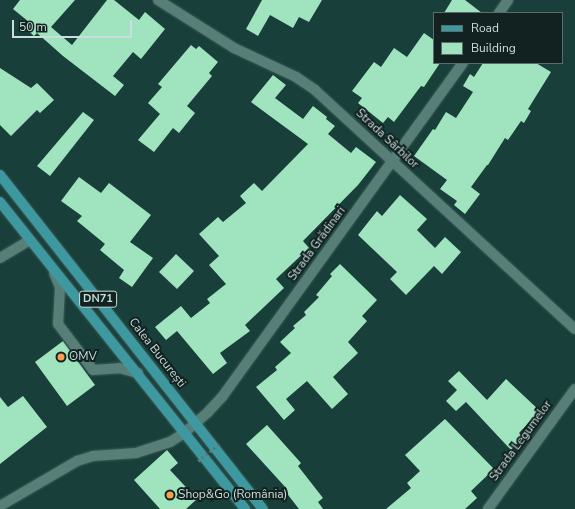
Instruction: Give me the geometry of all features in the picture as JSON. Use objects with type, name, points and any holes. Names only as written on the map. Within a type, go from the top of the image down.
[{"type":"main road","name":"Calea București","points":[[0,175],[263,509]]},
{"type":"main road","name":"DN71","points":[[0,202],[138,373],[183,434],[245,509]]},
{"type":"street","name":"Strada Sârbilor","points":[[158,0],[234,48],[296,77],[315,90],[575,329]]},
{"type":"street","points":[[500,12],[508,0]]},
{"type":"street","name":"Strada Grădinari","points":[[0,506],[77,461],[93,456],[142,451],[170,442],[195,424],[222,397],[462,64]]},
{"type":"street","points":[[0,258],[30,240]]},
{"type":"street","points":[[52,268],[60,287],[58,324],[93,370],[119,368],[138,373]]},
{"type":"street","name":"Strada Legumelor","points":[[488,509],[575,389]]},
{"type":"path","points":[[198,461],[219,444]]},
{"type":"building","points":[[20,0],[75,0],[51,27],[72,45],[107,0],[114,0],[139,20],[145,12],[165,29],[141,59],[133,52],[113,76],[124,85],[115,96],[63,56],[37,33],[34,36],[24,27],[29,22],[13,9]]},
{"type":"building","points":[[262,0],[322,0],[309,22],[299,17],[293,28],[270,15],[258,36],[246,29]]},
{"type":"building","points":[[452,0],[465,0],[481,12],[445,12]]},
{"type":"building","points":[[424,33],[433,39],[433,64],[439,64],[424,87],[421,86],[394,122],[388,117],[383,123],[358,103],[362,98],[352,91],[374,62],[381,67],[394,48],[407,57]]},
{"type":"building","points":[[191,45],[196,49],[199,46],[218,62],[209,73],[212,76],[187,106],[195,113],[179,133],[173,128],[154,152],[138,140],[160,114],[148,103],[162,87],[158,84]]},
{"type":"building","points":[[482,64],[538,64],[551,72],[528,109],[531,111],[524,123],[521,121],[508,140],[505,138],[488,165],[471,187],[480,194],[465,214],[454,205],[457,201],[440,189],[447,180],[414,156],[433,129],[435,130],[446,112],[456,118],[473,92],[463,86],[470,74],[474,77]]},
{"type":"building","points":[[0,68],[31,88],[37,83],[54,100],[40,113],[37,110],[11,136],[0,125]]},
{"type":"building","points":[[273,75],[286,85],[275,98],[303,119],[313,106],[327,117],[326,119],[335,126],[328,134],[351,153],[356,147],[376,162],[358,185],[303,241],[309,248],[276,279],[284,288],[245,325],[250,331],[220,353],[227,363],[213,374],[177,331],[166,340],[155,327],[181,306],[191,318],[210,303],[207,299],[226,284],[209,265],[219,256],[199,234],[218,217],[223,222],[246,203],[240,196],[254,183],[262,191],[308,144],[251,102]]},
{"type":"building","points":[[83,112],[94,120],[50,176],[37,166]]},
{"type":"building","points":[[79,177],[101,193],[109,183],[151,215],[130,242],[153,258],[132,287],[119,278],[124,270],[100,250],[105,244],[77,221],[82,216],[61,201]]},
{"type":"building","points":[[400,195],[427,219],[417,230],[435,248],[445,237],[461,252],[442,274],[434,266],[406,295],[390,279],[397,272],[358,235],[377,211],[382,216]]},
{"type":"building","points":[[176,254],[194,271],[177,289],[159,272]]},
{"type":"building","points":[[340,264],[377,300],[362,316],[367,321],[348,342],[358,353],[333,377],[348,394],[332,409],[307,381],[286,399],[295,410],[284,420],[256,387],[277,370],[275,367],[291,353],[280,342],[295,328],[293,326],[306,315],[304,312],[319,297],[316,295],[332,276],[330,274]]},
{"type":"building","points":[[63,341],[95,385],[67,406],[35,362]]},
{"type":"building","points":[[459,371],[487,400],[506,379],[540,411],[519,433],[523,437],[511,450],[466,402],[456,411],[446,401],[457,390],[448,381]]},
{"type":"building","points":[[23,396],[47,427],[0,464],[0,397],[8,407]]},
{"type":"building","points":[[445,419],[494,469],[471,491],[477,498],[465,509],[386,509],[411,488],[407,483],[420,471],[405,455]]},
{"type":"building","points":[[267,425],[301,463],[298,466],[323,498],[318,502],[323,509],[299,509],[285,491],[287,489],[246,444]]},
{"type":"building","points":[[167,450],[178,463],[170,470],[197,499],[186,509],[160,509],[134,480]]},
{"type":"place","name":"OMV","points":[[61,357]]},
{"type":"place","name":"Shop&Go (România)","points":[[170,495]]}]
